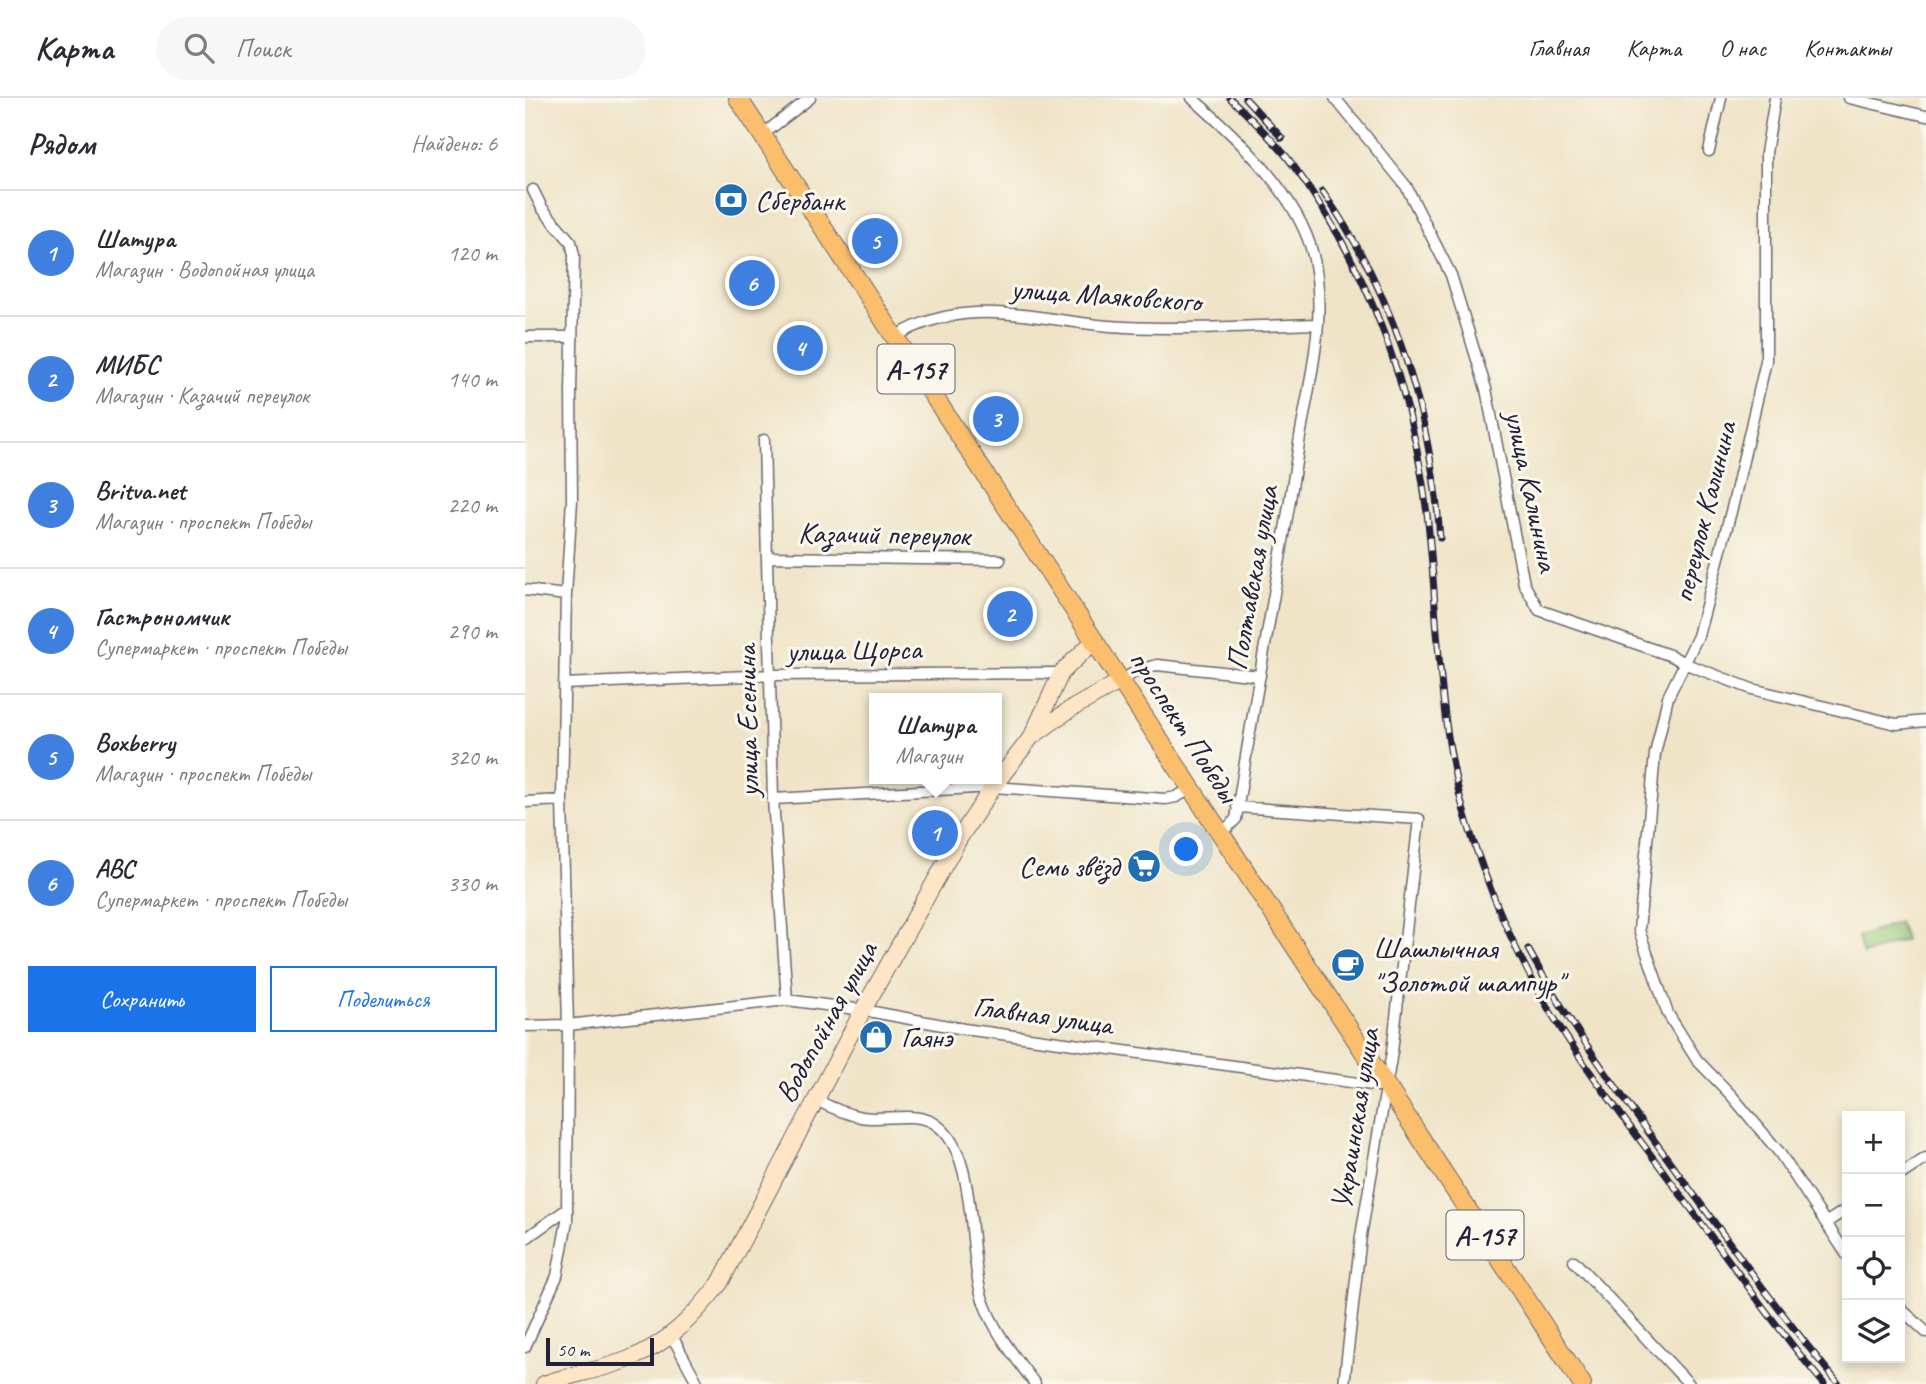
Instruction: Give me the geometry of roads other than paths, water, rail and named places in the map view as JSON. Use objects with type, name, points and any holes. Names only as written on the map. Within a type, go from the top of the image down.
[{"type":"main road","name":"проспект Победы","points":[[738,98],[1582,1384]]},
{"type":"main road","name":"Водопойная улица","points":[[1002,775],[1032,736],[1061,673],[1095,640]]},
{"type":"main road","name":"Водопойная улица","points":[[1032,736],[1069,710],[1121,681]]},
{"type":"main road","name":"Водопойная улица","points":[[544,1384],[628,1360],[673,1335],[720,1283],[863,1010],[961,837],[995,784]]},
{"type":"street","points":[[762,135],[810,98]]},
{"type":"street","name":"Полтавская улица","points":[[1192,98],[1243,146],[1274,182],[1295,213],[1312,253],[1319,291],[1318,324],[1236,819],[1221,834]]},
{"type":"street","name":"улица Калинина","points":[[1335,98],[1406,186],[1451,275],[1486,389],[1524,584],[1539,610],[1672,656],[1752,689],[1896,724],[1926,721]]},
{"type":"street","points":[[1709,151],[1721,98]]},
{"type":"street","name":"переулок Калинина","points":[[1775,98],[1766,153],[1766,361],[1733,504],[1698,636],[1668,697],[1655,754],[1639,930],[1668,1014],[1697,1060],[1732,1096],[1779,1152],[1827,1222]]},
{"type":"street","points":[[1849,98],[1926,116]]},
{"type":"street","points":[[525,1347],[557,1276],[567,1209],[568,1025],[562,800],[566,595],[572,500],[574,255],[571,242],[542,208],[533,190]]},
{"type":"street","name":"улица Маяковского","points":[[895,337],[943,316],[973,311],[1121,327],[1178,329],[1318,324]]},
{"type":"street","points":[[525,337],[572,337]]},
{"type":"street","name":"улица Есенина","points":[[764,440],[773,799],[787,1000]]},
{"type":"street","name":"Казачий переулок","points":[[767,557],[1000,561]]},
{"type":"street","points":[[525,590],[566,595]]},
{"type":"street","points":[[1121,681],[1138,670],[1157,665],[1260,676]]},
{"type":"street","name":"улица Щорса","points":[[564,684],[771,675],[1061,673]]},
{"type":"street","points":[[773,799],[993,787],[1166,799],[1191,789]]},
{"type":"street","points":[[525,802],[562,800]]},
{"type":"street","name":"Украинская улица","points":[[1237,807],[1419,819],[1387,1087],[1361,1236],[1344,1384]]},
{"type":"street","name":"Главная улица","points":[[525,1027],[568,1025],[787,1000],[863,1010],[964,1029],[1387,1087]]},
{"type":"street","points":[[816,1100],[860,1117],[917,1118],[933,1122],[947,1134],[956,1148],[966,1175],[975,1270],[984,1304],[1002,1338],[1035,1384]]},
{"type":"street","points":[[1902,1174],[1926,1158]]},
{"type":"street","points":[[525,1239],[567,1209]]},
{"type":"street","points":[[1842,1212],[1827,1222],[1842,1247]]},
{"type":"street","points":[[1574,1261],[1689,1384]]},
{"type":"street","points":[[1905,1313],[1926,1332]]},
{"type":"street","points":[[673,1335],[698,1384]]},
{"type":"railway","points":[[1230,98],[1290,161],[1319,203],[1367,291],[1401,384],[1423,482],[1441,681],[1451,755],[1469,828],[1513,942],[1548,1008],[1596,1081],[1770,1316],[1824,1384]]},
{"type":"railway","points":[[1245,98],[1282,138]]},
{"type":"railway","points":[[1322,191],[1348,230],[1370,271],[1405,357],[1428,446],[1440,538]]},
{"type":"railway","points":[[1528,949],[1620,1094],[1798,1334],[1839,1384]]},
{"type":"place","name":"Сбербанк","points":[[731,200]]},
{"type":"place","name":"Boxberry","points":[[875,241]]},
{"type":"place","name":"ABC","points":[[752,283]]},
{"type":"place","name":"Гастрономчик","points":[[800,348]]},
{"type":"place","name":"Britva.net","points":[[996,419]]},
{"type":"place","name":"МИБС","points":[[1010,614]]},
{"type":"place","name":"Шатура","points":[[935,833]]},
{"type":"place","name":"Семь звёзд","points":[[1144,866]]},
{"type":"place","name":"Шашлычная \"Золотой шампур\"","points":[[1348,965]]},
{"type":"place","name":"Гаянэ","points":[[876,1037]]}]
